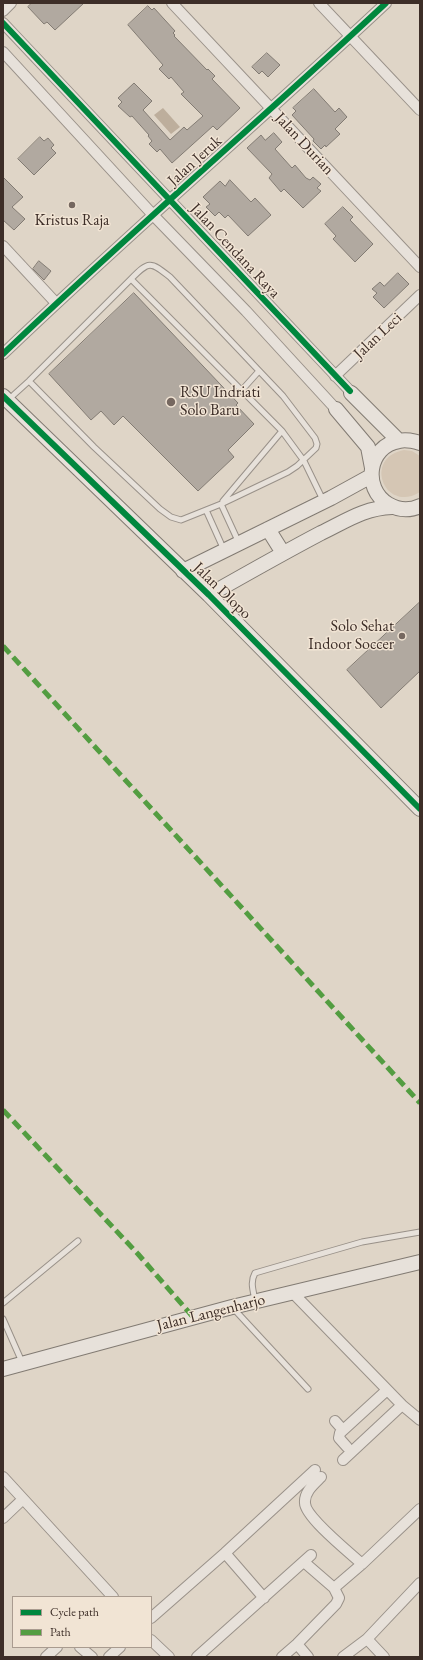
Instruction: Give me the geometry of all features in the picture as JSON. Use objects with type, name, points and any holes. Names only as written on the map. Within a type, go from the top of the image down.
[{"type":"street","points":[[3,11],[11,3]]},
{"type":"street","name":"Jalan Durian","points":[[172,3],[420,267]]},
{"type":"street","points":[[319,3],[420,110]]},
{"type":"street","name":"Jalan Jeruk","points":[[3,354],[56,303],[154,216],[386,3]]},
{"type":"street","name":"Jalan Cendana Raya","points":[[3,23],[350,392]]},
{"type":"street","name":"Jalan Cendana Raya","points":[[3,52],[154,216],[246,311],[335,408]]},
{"type":"street","points":[[3,246],[56,303]]},
{"type":"street","name":"Jalan Leci","points":[[335,376],[420,296]]},
{"type":"street","points":[[350,392],[399,441]]},
{"type":"street","name":"Jalan Dlopo","points":[[5,398],[209,595],[420,809]]},
{"type":"street","points":[[335,408],[368,447],[373,486],[377,494],[392,506],[405,510],[420,507]]},
{"type":"street","points":[[183,571],[324,501],[371,472],[374,460],[384,448],[399,441],[410,440],[420,443]]},
{"type":"street","points":[[209,595],[283,553],[360,514],[376,508],[392,506]]},
{"type":"street","points":[[268,529],[283,553]]},
{"type":"street","name":"Jalan Langenharjo","points":[[3,1369],[255,1301],[420,1262]]},
{"type":"street","points":[[292,1292],[387,1390],[420,1420]]},
{"type":"street","points":[[347,1447],[339,1438],[343,1430],[387,1390]]},
{"type":"street","points":[[344,1460],[402,1405]]},
{"type":"street","points":[[335,1421],[343,1430]]},
{"type":"street","points":[[152,1617],[225,1552],[318,1473],[304,1502],[306,1511],[337,1542],[362,1564]]},
{"type":"street","points":[[3,1477],[109,1595]]},
{"type":"street","points":[[3,1518],[23,1499]]},
{"type":"street","points":[[334,1588],[362,1564],[420,1509]]},
{"type":"street","points":[[225,1552],[264,1598]]},
{"type":"street","points":[[197,1657],[307,1558],[334,1588],[339,1598],[336,1604],[297,1644],[282,1657]]},
{"type":"street","points":[[343,1657],[367,1639],[420,1583]]},
{"type":"street","points":[[367,1639],[384,1657]]},
{"type":"street","points":[[152,1641],[169,1657]]},
{"type":"street","points":[[297,1644],[308,1657]]},
{"type":"street","points":[[46,1657],[56,1648]]},
{"type":"street","points":[[81,1648],[92,1657]]},
{"type":"street","points":[[109,1657],[119,1648]]},
{"type":"lane","points":[[5,398],[29,381],[143,266],[152,265],[170,277],[283,396],[315,438],[317,444],[316,448],[304,461],[288,472],[221,504],[181,520],[171,517],[122,473],[94,447],[29,381]]},
{"type":"lane","points":[[131,279],[282,431],[304,461],[324,501]]},
{"type":"lane","points":[[241,391],[259,372]]},
{"type":"lane","points":[[221,504],[282,431]]},
{"type":"lane","points":[[221,504],[239,544]]},
{"type":"lane","points":[[206,510],[224,551]]},
{"type":"lane","points":[[255,1301],[252,1278],[255,1273],[362,1242],[420,1232]]},
{"type":"lane","points":[[3,1302],[78,1241]]},
{"type":"lane","points":[[232,1307],[308,1389]]},
{"type":"lane","points":[[3,1319],[22,1363]]},
{"type":"shaded area","points":[[163,108],[180,127],[171,134],[154,115]]},
{"type":"shaded area","points":[[404,450],[412,451],[420,456],[420,492],[408,497],[397,496],[388,490],[383,482],[381,473],[384,463],[391,455]]},
{"type":"building","points":[[32,3],[84,3],[55,30],[47,22],[44,24],[28,7]]},
{"type":"building","points":[[148,6],[152,10],[154,8],[175,31],[173,33],[175,35],[174,36],[207,70],[208,69],[215,76],[212,79],[240,108],[217,130],[213,126],[172,163],[160,149],[157,152],[149,144],[152,141],[148,136],[149,135],[132,116],[130,117],[118,106],[122,102],[118,98],[134,83],[152,101],[143,110],[170,140],[184,127],[187,130],[203,116],[181,94],[184,92],[171,77],[169,79],[159,69],[163,65],[128,25]]},
{"type":"building","points":[[267,53],[280,65],[268,77],[262,71],[259,74],[252,67]]},
{"type":"building","points":[[314,89],[335,112],[339,108],[347,117],[335,129],[340,134],[326,147],[325,145],[321,149],[292,115],[296,111],[293,108]]},
{"type":"building","points":[[274,133],[282,142],[275,149],[292,168],[295,165],[306,178],[310,180],[313,177],[321,184],[317,188],[321,191],[303,208],[284,189],[281,192],[269,178],[272,174],[247,148],[261,135],[265,140]]},
{"type":"building","points":[[40,137],[44,141],[48,138],[54,145],[51,148],[56,153],[34,175],[18,159]]},
{"type":"building","points":[[3,177],[23,197],[12,207],[25,219],[14,230],[3,220]]},
{"type":"building","points":[[230,180],[251,202],[255,198],[271,215],[248,236],[228,215],[225,218],[219,212],[215,216],[206,207],[210,204],[203,197],[220,181],[225,186]]},
{"type":"building","points":[[343,207],[353,217],[350,220],[373,244],[355,262],[333,239],[336,236],[325,224]]},
{"type":"building","points":[[39,261],[51,271],[44,280],[33,269]]},
{"type":"building","points":[[398,273],[409,284],[384,308],[373,297],[377,293],[372,289],[380,282],[384,286]]},
{"type":"building","points":[[134,293],[238,403],[236,405],[254,424],[228,450],[234,457],[198,491],[123,416],[114,425],[101,411],[91,420],[49,374]]},
{"type":"building","name":"Solo Sehat Indoor Soccer","points":[[420,602],[420,671],[381,708],[347,670]]},
{"type":"marked path","points":[[3,646],[420,1103]]},
{"type":"marked path","points":[[3,1110],[138,1254],[193,1317]]},
{"type":"cycle path","points":[[3,354],[98,265],[386,3]]},
{"type":"cycle path","points":[[3,23],[350,391]]},
{"type":"cycle path","points":[[3,396],[209,595],[420,809]]},
{"type":"place","name":"Kristus Raja","points":[[72,205]]},
{"type":"place","name":"RSU Indriati Solo Baru","points":[[171,402]]},
{"type":"place","name":"Solo Sehat Indoor Soccer","points":[[402,636]]}]
